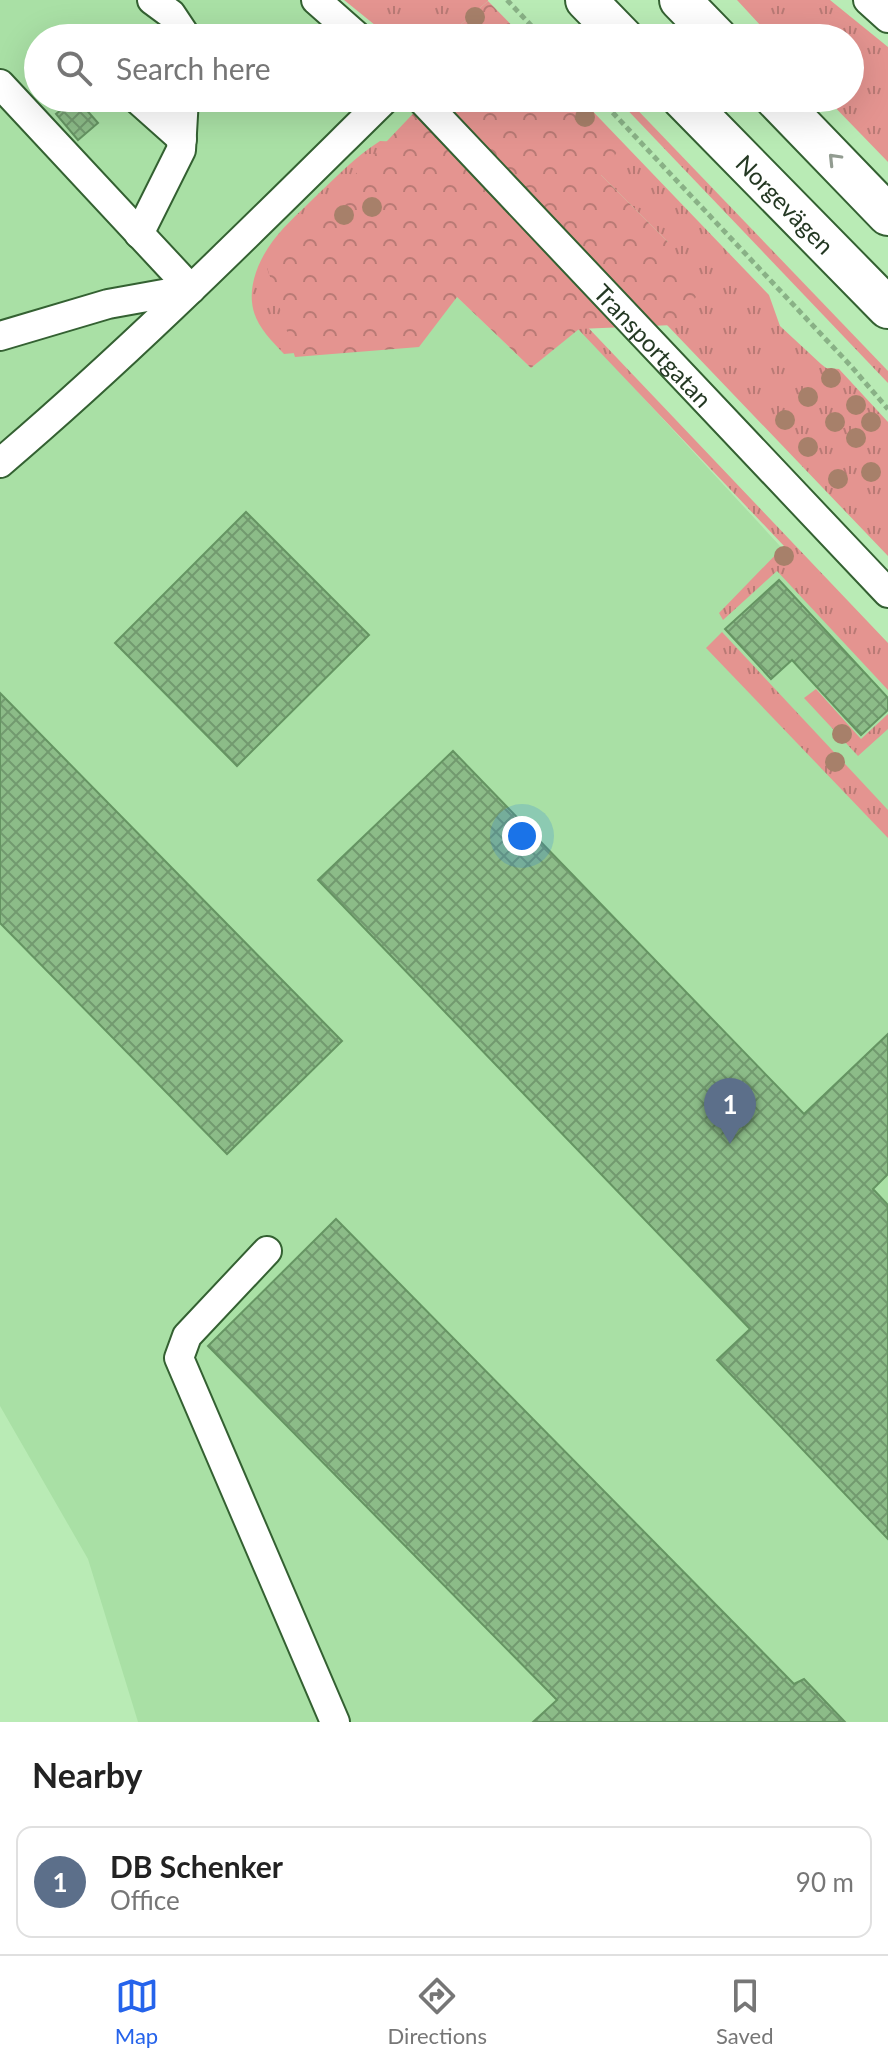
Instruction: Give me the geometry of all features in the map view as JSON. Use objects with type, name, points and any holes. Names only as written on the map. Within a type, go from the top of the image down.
[{"type":"highway","points":[[586,0],[609,24]]},
{"type":"highway","points":[[680,0],[703,24]]},
{"type":"highway","name":"Norgevägen","points":[[696,112],[888,308]]},
{"type":"highway","points":[[789,112],[888,215]]},
{"type":"street","points":[[152,0],[171,14],[178,24]]},
{"type":"street","points":[[316,0],[343,24]]},
{"type":"street","points":[[868,0],[888,18]]},
{"type":"street","points":[[0,84],[24,110]]},
{"type":"street","points":[[26,112],[191,289]]},
{"type":"street","points":[[152,112],[182,139]]},
{"type":"street","points":[[139,234],[181,150],[183,112]]},
{"type":"street","points":[[0,463],[69,404],[191,289],[372,112]]},
{"type":"street","name":"Transportgatan","points":[[433,112],[888,593]]},
{"type":"street","points":[[0,336],[108,304],[191,289]]},
{"type":"street","points":[[267,1251],[187,1336],[179,1358],[335,1722]]},
{"type":"path","points":[[507,0],[530,24]]},
{"type":"path","points":[[612,112],[888,409]]},
{"type":"shaded area","points":[[0,0],[300,0],[327,24],[24,24],[24,112],[421,112],[457,297],[531,368],[579,328],[888,663],[888,1722],[138,1722],[88,1559],[0,1406]]},
{"type":"green space","points":[[344,0],[488,0],[461,24],[374,24]]},
{"type":"green space","points":[[737,0],[830,0],[860,24],[759,24]]},
{"type":"green space","points":[[488,1],[510,24],[461,24]]},
{"type":"green space","points":[[864,28],[888,47],[888,162],[840,112],[864,112]]},
{"type":"green space","points":[[415,112],[588,112],[620,148],[601,175],[668,242],[696,297],[673,325],[579,329],[531,368],[457,297],[419,347],[295,357],[267,267]]},
{"type":"green space","points":[[581,112],[593,112],[769,295],[780,326],[826,368],[839,369],[888,422],[888,556],[667,325],[673,325],[668,242],[601,175]]},
{"type":"green space","points":[[629,112],[639,112],[888,371],[888,383]]},
{"type":"green space","points":[[380,141],[402,142],[579,318],[888,643],[888,690],[777,571],[723,620],[719,613],[784,546],[578,329],[501,254],[361,347],[284,354],[259,324],[253,310],[252,295],[258,267],[278,234],[346,168]]},
{"type":"green space","points":[[722,632],[888,810],[888,838],[706,648]]},
{"type":"green space","points":[[816,689],[861,739],[888,714],[888,729],[858,756],[804,698]]},
{"type":"building","points":[[88,112],[98,123],[78,140],[56,114]]},
{"type":"building","points":[[246,512],[369,635],[237,766],[115,643]]},
{"type":"building","points":[[779,580],[888,698],[888,710],[861,735],[792,660],[771,679],[725,629]]},
{"type":"building","points":[[0,693],[342,1041],[227,1154],[0,923]]},
{"type":"building","points":[[453,751],[804,1114],[888,1034],[888,1174],[873,1189],[888,1205],[888,1539],[717,1360],[750,1329],[318,880]]},
{"type":"building","points":[[336,1219],[794,1684],[804,1679],[845,1722],[533,1722],[557,1700],[208,1346]]},
{"type":"place","name":"DB Schenker","points":[[730,1144]]}]
